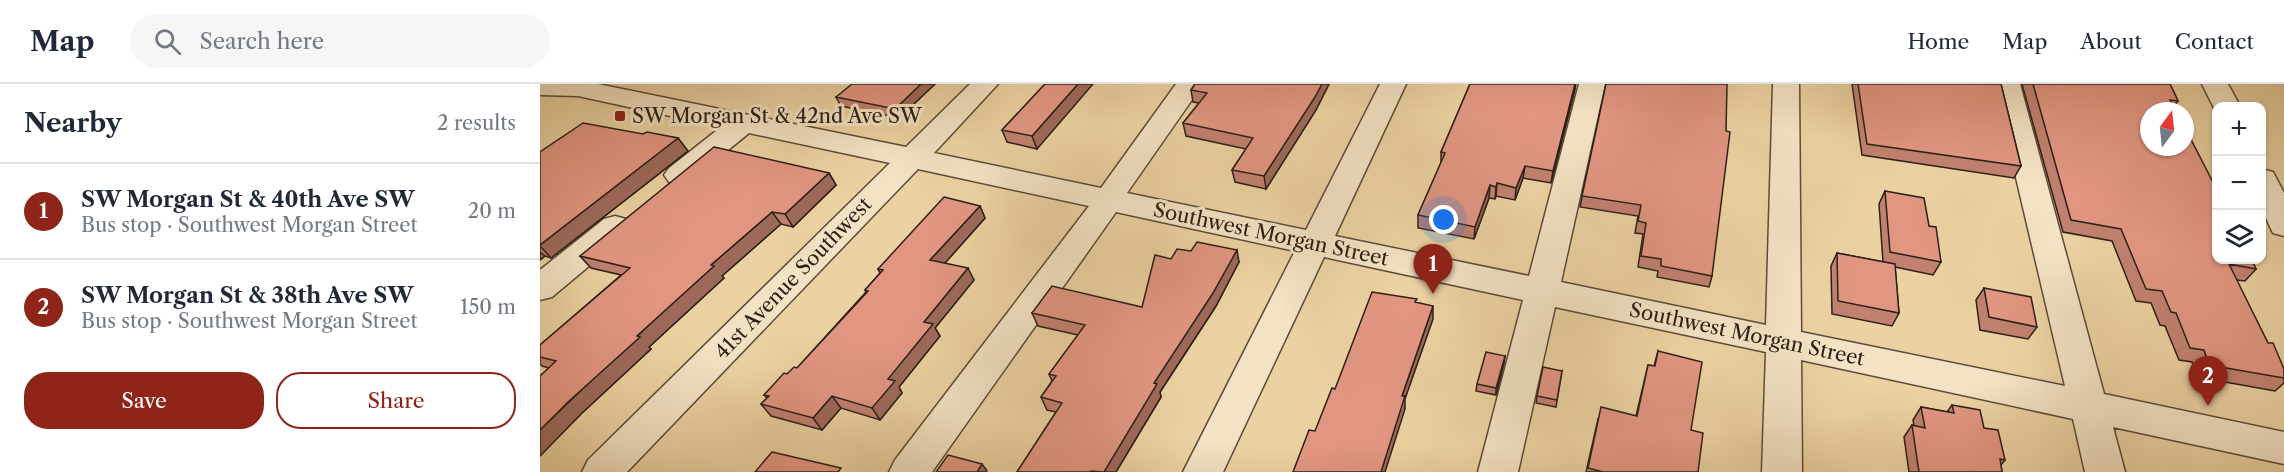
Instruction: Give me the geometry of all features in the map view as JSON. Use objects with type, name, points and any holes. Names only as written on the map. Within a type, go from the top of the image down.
[{"type":"street","name":"41st Avenue Southwest","points":[[602,472],[984,84]]},
{"type":"street","points":[[909,472],[1110,200],[1124,174],[1190,84]]},
{"type":"street","points":[[1203,472],[1317,244],[1393,84]]},
{"type":"street","points":[[1498,472],[1592,84]]},
{"type":"street","points":[[1782,472],[1786,84]]},
{"type":"street","points":[[2007,84],[2105,472]]},
{"type":"street","points":[[2215,84],[2224,102]]},
{"type":"street","name":"Southwest Morgan Street","points":[[581,86],[744,123],[2284,448]]},
{"type":"street","points":[[541,99],[581,86]]},
{"type":"street","points":[[540,288],[744,123]]},
{"type":"street","points":[[2266,187],[2284,225]]},
{"type":"building","points":[[852,84],[921,84],[895,109],[836,97]]},
{"type":"building","points":[[1045,84],[1078,84],[1032,136],[1002,130]]},
{"type":"building","points":[[1195,84],[1322,84],[1264,176],[1232,170],[1253,138],[1183,123],[1207,93],[1191,90]]},
{"type":"building","points":[[1470,84],[1575,84],[1553,171],[1525,166],[1516,188],[1497,183],[1496,187],[1490,185],[1475,227],[1418,215],[1445,153],[1441,152]]},
{"type":"building","points":[[1606,84],[1727,84],[1726,131],[1730,132],[1712,276],[1661,266],[1661,259],[1641,256],[1646,223],[1638,221],[1641,205],[1582,196]]},
{"type":"building","points":[[1858,84],[2001,84],[2021,166],[1867,144]]},
{"type":"building","points":[[2033,84],[2170,84],[2178,101],[2140,102],[2140,156],[2194,156],[2194,145],[2212,180],[2212,264],[2229,264],[2268,343],[2273,343],[2284,369],[2284,378],[2209,365],[2204,350],[2190,348],[2176,313],[2171,312],[2162,291],[2146,289],[2121,229],[2071,220]]},
{"type":"building","points":[[583,123],[678,138],[540,245],[540,152]]},
{"type":"building","points":[[714,147],[829,173],[785,214],[772,212],[711,265],[714,266],[637,336],[640,337],[540,430],[540,376],[556,361],[540,357],[540,345],[630,268],[580,256]]},
{"type":"building","points":[[1885,191],[1924,198],[1929,226],[1936,227],[1941,262],[1890,252]]},
{"type":"building","points":[[944,197],[980,206],[930,260],[968,268],[924,322],[933,324],[888,379],[895,381],[872,408],[832,396],[813,418],[761,404],[769,396],[764,395],[784,373],[787,374],[794,367],[797,368],[868,291],[865,290],[883,270],[878,269]]},
{"type":"building","points":[[1197,242],[1237,250],[1213,293],[1154,383],[1157,384],[1104,472],[1017,472],[1062,403],[1041,397],[1056,376],[1049,374],[1085,325],[1032,313],[1052,286],[1142,307],[1155,255],[1171,259],[1177,249],[1191,251]]},
{"type":"building","points":[[1837,253],[1895,264],[1899,313],[1838,301]]},
{"type":"building","points":[[2229,264],[2254,264],[2256,269]]},
{"type":"building","points":[[1984,288],[2031,297],[2037,327],[1989,317]]},
{"type":"building","points":[[1372,292],[1417,299],[1415,302],[1433,306],[1402,396],[1405,396],[1381,472],[1293,472],[1309,430],[1315,431],[1332,388],[1335,389]]},
{"type":"building","points":[[1658,351],[1702,362],[1691,430],[1703,433],[1698,472],[1603,472],[1588,468],[1601,407],[1637,416],[1648,365],[1655,366]]},
{"type":"building","points":[[1486,352],[1505,356],[1496,388],[1477,384]]},
{"type":"building","points":[[1543,367],[1562,371],[1557,400],[1537,396]]},
{"type":"building","points":[[1952,405],[1980,410],[1984,428],[1998,430],[2005,460],[2000,459],[2002,472],[1919,472],[1912,425],[1925,428],[1921,407],[1954,413]]},
{"type":"building","points":[[772,452],[841,468],[838,472],[755,472]]},
{"type":"building","points":[[948,455],[982,464],[977,472],[936,472]]},
{"type":"place","name":"SW Morgan St & 42nd Ave SW","points":[[620,116]]},
{"type":"place","name":"SW Morgan St & 40th Ave SW","points":[[1433,294]]},
{"type":"place","name":"SW Morgan St & 38th Ave SW","points":[[2208,406]]}]
